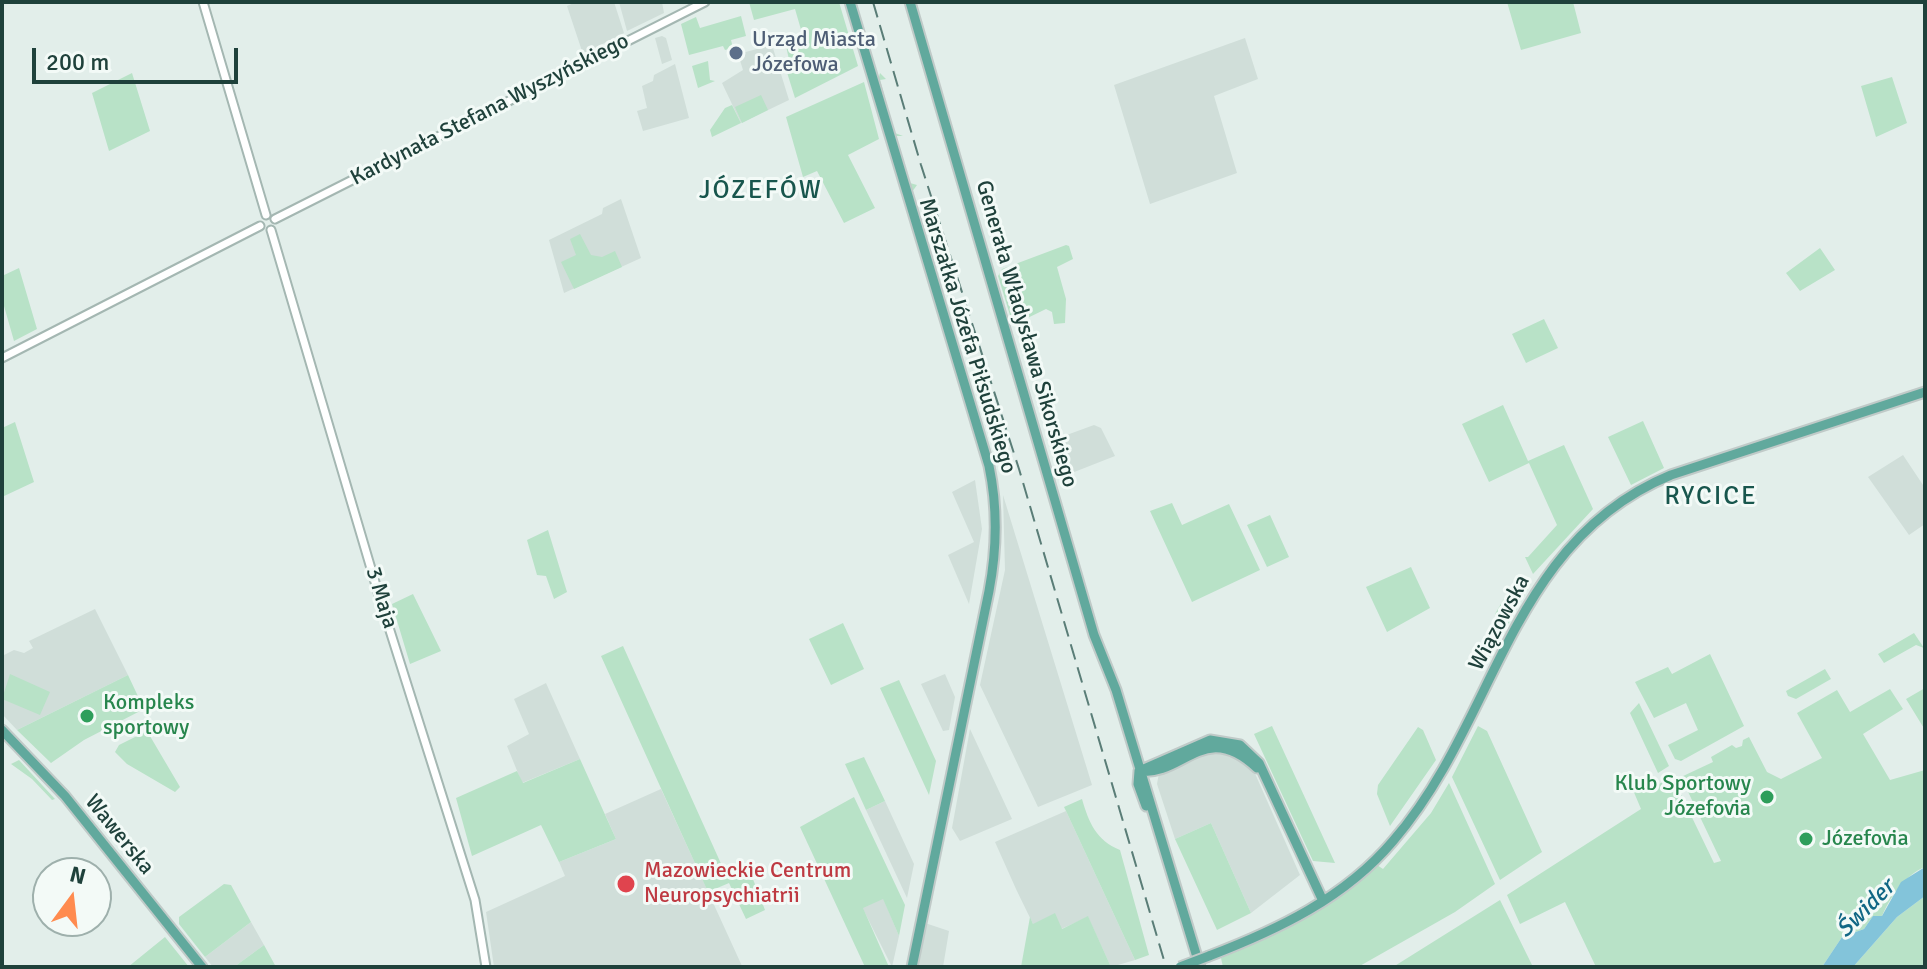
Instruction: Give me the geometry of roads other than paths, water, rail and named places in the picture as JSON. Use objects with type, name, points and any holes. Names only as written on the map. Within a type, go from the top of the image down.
[{"type":"main road","name":"Marszałka Józefa Piłsudskiego","points":[[850,2],[989,466],[996,500],[992,578],[912,967]]},
{"type":"main road","name":"Generała Władysława Sikorskiego","points":[[910,2],[1109,675],[1199,965]]},
{"type":"main road","name":"Wiązowska","points":[[1180,967],[1270,931],[1323,901],[1374,861],[1419,809],[1444,768],[1536,591],[1564,551],[1587,527],[1626,498],[1671,475],[1925,392]]},
{"type":"main road","name":"Wawerska","points":[[2,730],[65,796],[202,967]]},
{"type":"main road","points":[[1139,771],[1196,743],[1215,740],[1248,750],[1263,773],[1323,901]]},
{"type":"street","points":[[2,358],[260,226],[271,230],[275,219],[266,215],[203,2]]},
{"type":"street","name":"Kardynała Stefana Wyszyńskiego","points":[[275,219],[705,2]]},
{"type":"street","points":[[260,226],[261,219],[266,215]]},
{"type":"street","name":"3 Maja","points":[[271,230],[380,599],[475,900],[486,967]]},
{"type":"water","points":[[1925,867],[1925,896],[1897,917],[1853,967],[1822,967],[1842,937],[1864,929],[1873,916],[1882,916],[1901,882]]},
{"type":"railway","points":[[873,2],[921,165],[1019,469],[1166,967]]},
{"type":"place","name":"Urząd Miasta Józefowa","points":[[736,53]]},
{"type":"place","name":"Kompleks sportowy","points":[[87,716]]},
{"type":"place","name":"Klub Sportowy Józefovia","points":[[1767,797]]},
{"type":"place","name":"Józefovia","points":[[1806,839]]},
{"type":"place","name":"Mazowieckie Centrum Neuropsychiatrii","points":[[626,884]]},
{"type":"district","name":"JÓZEFÓW","points":[[761,191]]},
{"type":"district","name":"RYCICE","points":[[1711,497]]},
{"type":"water label","name":"Świder","points":[[1866,909]]}]
